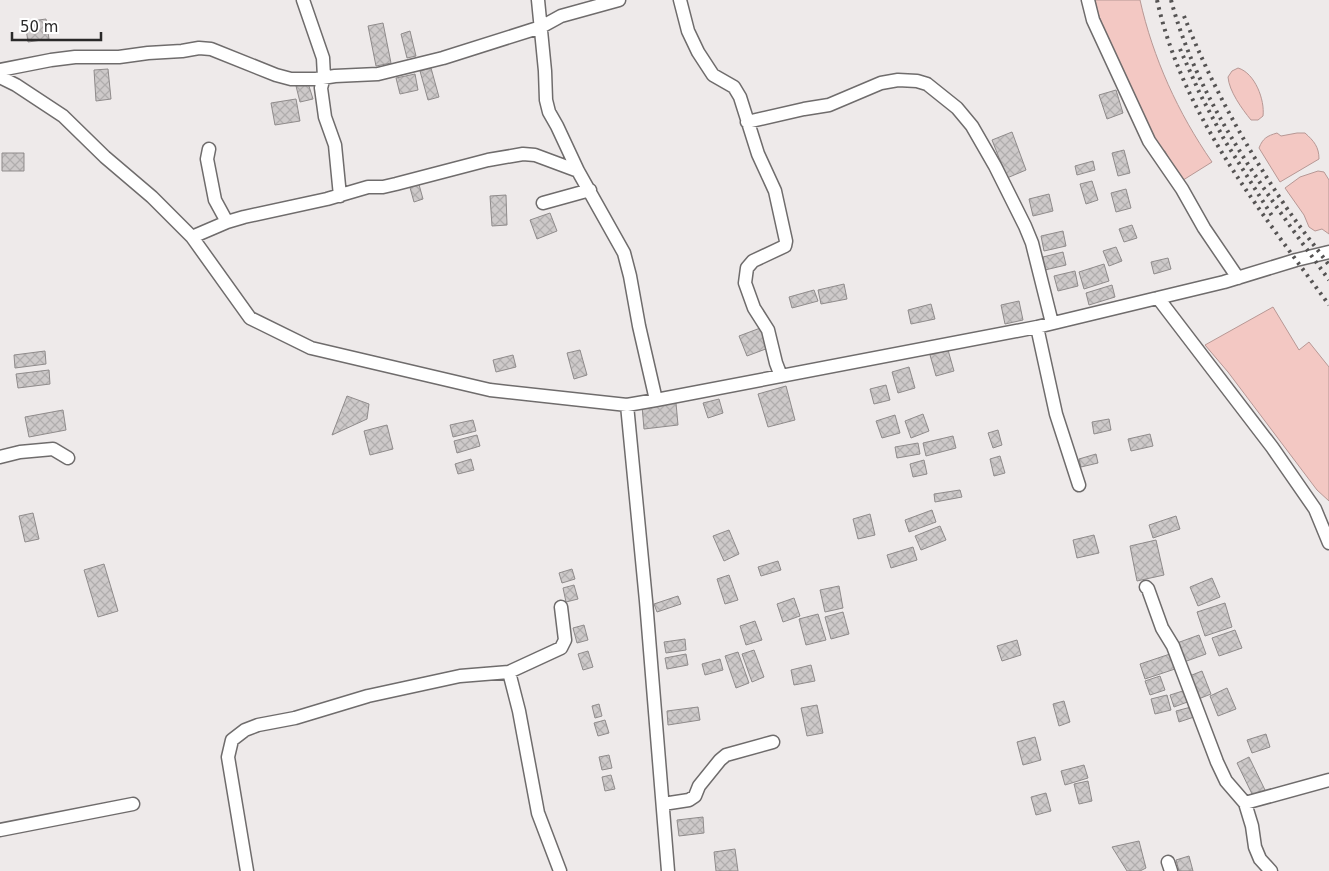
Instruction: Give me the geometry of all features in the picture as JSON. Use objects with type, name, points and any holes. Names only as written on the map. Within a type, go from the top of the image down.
[{"type":"street","points":[[302,0],[323,58],[324,77],[320,88],[326,117],[335,145],[340,196]]},
{"type":"street","points":[[538,0],[546,100],[549,112],[578,171],[624,253],[656,400]]},
{"type":"street","points":[[570,0],[574,13]]},
{"type":"street","points":[[0,70],[75,57],[119,57],[199,48],[212,49],[284,77],[316,79],[386,73],[443,58],[541,27],[561,16],[619,0]]},
{"type":"street","points":[[680,0],[693,43],[713,75],[734,87],[740,98],[758,154],[775,191],[786,241],[784,246],[753,261],[747,268],[745,283],[754,308],[768,330],[781,376]]},
{"type":"street","points":[[1088,0],[1093,20],[1149,141],[1182,189],[1204,228],[1238,278]]},
{"type":"street","points":[[0,77],[16,85],[63,116],[152,197],[192,237],[250,318],[311,348],[490,390],[626,405],[1052,324],[1238,278],[1329,252]]},
{"type":"street","points":[[747,122],[804,108],[829,105],[881,83],[898,80],[917,81],[927,84],[957,108],[972,126],[995,166],[1026,226],[1052,324]]},
{"type":"street","points":[[209,150],[207,159],[215,200],[227,222]]},
{"type":"street","points":[[192,237],[227,222],[340,196],[368,187],[382,187],[488,160],[523,154],[535,155],[578,171]]},
{"type":"street","points":[[543,203],[590,190]]},
{"type":"street","points":[[1158,298],[1272,447],[1315,509],[1329,543]]},
{"type":"street","points":[[1036,327],[1056,414],[1080,486]]},
{"type":"street","points":[[626,405],[645,591],[668,871]]},
{"type":"street","points":[[0,457],[20,452],[53,449],[68,458]]},
{"type":"street","points":[[1146,587],[1162,628],[1173,646],[1217,762],[1226,780],[1245,803],[1252,826],[1255,847],[1260,859],[1271,871]]},
{"type":"street","points":[[247,871],[228,757],[232,740],[245,730],[258,725],[295,718],[368,696],[460,676],[509,672],[561,648],[565,640],[561,607]]},
{"type":"street","points":[[509,672],[519,711],[538,813],[560,871]]},
{"type":"street","points":[[663,804],[689,800],[695,796],[699,786],[726,755],[773,742]]},
{"type":"street","points":[[1245,803],[1329,780]]},
{"type":"street","points":[[0,830],[133,804]]},
{"type":"shaded area","points":[[1093,0],[1140,0],[1152,43],[1168,84],[1188,124],[1212,162],[1180,182],[1165,151],[1154,149]]},
{"type":"shaded area","points":[[1238,68],[1249,75],[1258,88],[1263,116],[1258,120],[1251,120],[1233,94],[1228,77],[1232,71]]},
{"type":"shaded area","points":[[1277,133],[1281,136],[1305,133],[1315,144],[1319,159],[1280,182],[1259,148],[1266,138]]},
{"type":"shaded area","points":[[1318,171],[1324,172],[1329,180],[1329,234],[1322,229],[1315,231],[1309,227],[1304,215],[1285,188],[1300,177]]},
{"type":"shaded area","points":[[1273,307],[1299,350],[1309,342],[1329,367],[1329,501],[1317,490],[1228,372],[1205,345]]},
{"type":"building","points":[[46,19],[49,39],[28,42],[25,22]]},
{"type":"building","points":[[383,23],[391,63],[376,66],[368,26]]},
{"type":"building","points":[[410,31],[416,56],[407,58],[401,34]]},
{"type":"building","points":[[431,68],[439,97],[428,100],[420,71]]},
{"type":"building","points":[[108,69],[111,99],[96,101],[94,70]]},
{"type":"building","points":[[415,74],[418,90],[400,94],[396,78]]},
{"type":"building","points":[[308,83],[313,99],[300,102],[296,86]]},
{"type":"building","points":[[1116,90],[1123,113],[1107,119],[1099,95]]},
{"type":"building","points":[[296,99],[300,121],[275,125],[271,103]]},
{"type":"building","points":[[1012,132],[1026,170],[1007,178],[992,140]]},
{"type":"building","points":[[1124,150],[1130,173],[1118,176],[1112,153]]},
{"type":"building","points":[[2,153],[24,153],[24,171],[2,171]]},
{"type":"building","points":[[1093,161],[1095,170],[1077,175],[1075,166]]},
{"type":"building","points":[[418,181],[423,199],[414,202],[409,184]]},
{"type":"building","points":[[1092,181],[1098,200],[1086,204],[1080,184]]},
{"type":"building","points":[[1126,189],[1131,208],[1116,212],[1111,193]]},
{"type":"building","points":[[1049,194],[1053,211],[1033,216],[1029,199]]},
{"type":"building","points":[[506,195],[507,225],[492,226],[490,196]]},
{"type":"building","points":[[550,213],[557,231],[537,239],[530,220]]},
{"type":"building","points":[[1132,225],[1137,238],[1124,242],[1119,229]]},
{"type":"building","points":[[1063,231],[1066,246],[1044,251],[1041,236]]},
{"type":"building","points":[[1116,247],[1122,261],[1109,266],[1103,251]]},
{"type":"building","points":[[1063,252],[1066,265],[1045,270],[1043,257]]},
{"type":"building","points":[[1168,258],[1171,269],[1154,274],[1151,262]]},
{"type":"building","points":[[1104,264],[1109,281],[1084,289],[1079,272]]},
{"type":"building","points":[[1075,271],[1078,286],[1058,291],[1054,276]]},
{"type":"building","points":[[844,284],[847,299],[821,304],[818,290]]},
{"type":"building","points":[[1112,285],[1115,297],[1089,305],[1086,293]]},
{"type":"building","points":[[814,290],[818,301],[792,308],[789,297]]},
{"type":"building","points":[[1019,301],[1023,320],[1005,324],[1001,305]]},
{"type":"building","points":[[931,304],[935,319],[911,324],[908,310]]},
{"type":"building","points":[[763,327],[771,347],[747,356],[739,336]]},
{"type":"building","points":[[580,350],[587,375],[574,379],[567,353]]},
{"type":"building","points":[[948,350],[954,371],[936,376],[930,355]]},
{"type":"building","points":[[45,351],[46,364],[15,368],[14,355]]},
{"type":"building","points":[[513,355],[516,367],[496,372],[493,360]]},
{"type":"building","points":[[909,367],[915,388],[898,393],[892,372]]},
{"type":"building","points":[[49,370],[50,384],[18,388],[16,374]]},
{"type":"building","points":[[886,385],[890,400],[874,404],[870,389]]},
{"type":"building","points":[[786,386],[795,420],[768,427],[758,394]]},
{"type":"building","points":[[347,396],[369,404],[367,419],[332,435]]},
{"type":"building","points":[[719,399],[723,413],[708,418],[703,403]]},
{"type":"building","points":[[676,403],[678,425],[644,429],[642,406]]},
{"type":"building","points":[[63,410],[66,430],[29,437],[25,417]]},
{"type":"building","points":[[923,414],[929,431],[911,438],[905,421]]},
{"type":"building","points":[[895,415],[900,433],[882,438],[876,421]]},
{"type":"building","points":[[1109,419],[1111,430],[1094,434],[1092,422]]},
{"type":"building","points":[[473,420],[476,431],[453,437],[450,425]]},
{"type":"building","points":[[387,425],[393,449],[370,455],[364,431]]},
{"type":"building","points":[[998,430],[1002,445],[993,448],[988,433]]},
{"type":"building","points":[[1150,434],[1153,446],[1131,451],[1128,439]]},
{"type":"building","points":[[477,435],[480,446],[457,453],[454,441]]},
{"type":"building","points":[[953,436],[956,448],[926,456],[923,443]]},
{"type":"building","points":[[918,443],[920,454],[897,458],[895,447]]},
{"type":"building","points":[[1096,454],[1098,463],[1081,467],[1079,459]]},
{"type":"building","points":[[1000,456],[1005,473],[994,476],[990,459]]},
{"type":"building","points":[[471,459],[474,470],[458,474],[455,464]]},
{"type":"building","points":[[924,460],[927,474],[913,477],[910,464]]},
{"type":"building","points":[[960,490],[962,497],[935,502],[934,494]]},
{"type":"building","points":[[932,510],[936,522],[909,532],[905,520]]},
{"type":"building","points":[[33,513],[39,539],[25,542],[19,516]]},
{"type":"building","points":[[870,514],[875,535],[858,539],[853,519]]},
{"type":"building","points":[[1176,516],[1180,529],[1153,538],[1149,525]]},
{"type":"building","points":[[940,526],[946,540],[921,550],[915,536]]},
{"type":"building","points":[[729,530],[739,554],[724,561],[713,536]]},
{"type":"building","points":[[1094,535],[1099,553],[1077,558],[1073,540]]},
{"type":"building","points":[[1156,540],[1164,575],[1137,581],[1130,546]]},
{"type":"building","points":[[913,547],[917,560],[891,568],[887,555]]},
{"type":"building","points":[[778,561],[781,570],[761,576],[758,567]]},
{"type":"building","points":[[104,564],[118,611],[98,617],[84,570]]},
{"type":"building","points":[[572,569],[575,579],[562,583],[559,573]]},
{"type":"building","points":[[729,575],[738,600],[725,604],[717,579]]},
{"type":"building","points":[[1212,578],[1220,597],[1198,606],[1190,587]]},
{"type":"building","points":[[574,585],[578,599],[566,602],[563,588]]},
{"type":"building","points":[[839,586],[843,608],[825,612],[820,590]]},
{"type":"building","points":[[678,596],[681,604],[657,612],[654,604]]},
{"type":"building","points":[[794,598],[800,616],[783,622],[777,604]]},
{"type":"building","points":[[1225,603],[1232,627],[1205,636],[1197,612]]},
{"type":"building","points":[[843,612],[849,634],[831,639],[825,617]]},
{"type":"building","points":[[818,614],[826,640],[806,645],[799,619]]},
{"type":"building","points":[[755,621],[762,640],[746,645],[740,626]]},
{"type":"building","points":[[584,625],[588,640],[577,643],[573,628]]},
{"type":"building","points":[[1235,630],[1242,648],[1219,656],[1212,638]]},
{"type":"building","points":[[1199,635],[1206,654],[1184,662],[1177,643]]},
{"type":"building","points":[[685,639],[686,650],[666,653],[664,642]]},
{"type":"building","points":[[1017,640],[1021,655],[1002,661],[997,646]]},
{"type":"building","points":[[754,650],[764,677],[752,682],[742,654]]},
{"type":"building","points":[[588,651],[593,667],[583,670],[578,654]]},
{"type":"building","points":[[738,652],[749,683],[736,688],[725,656]]},
{"type":"building","points":[[1173,653],[1178,668],[1145,679],[1140,664]]},
{"type":"building","points":[[686,654],[688,665],[667,669],[665,658]]},
{"type":"building","points":[[720,659],[723,670],[705,675],[702,664]]},
{"type":"building","points":[[811,665],[815,681],[794,685],[791,670]]},
{"type":"building","points":[[1202,671],[1211,694],[1196,700],[1187,677]]},
{"type":"building","points":[[1160,676],[1165,690],[1150,695],[1145,681]]},
{"type":"building","points":[[1227,688],[1236,709],[1218,716],[1210,696]]},
{"type":"building","points":[[1186,690],[1190,701],[1174,707],[1170,695]]},
{"type":"building","points":[[1167,695],[1171,710],[1155,714],[1151,699]]},
{"type":"building","points":[[1064,701],[1070,722],[1059,726],[1053,704]]},
{"type":"building","points":[[599,704],[602,716],[595,718],[592,706]]},
{"type":"building","points":[[817,705],[823,733],[807,736],[801,708]]},
{"type":"building","points":[[698,707],[700,720],[668,725],[667,711]]},
{"type":"building","points":[[1191,707],[1194,717],[1179,722],[1176,711]]},
{"type":"building","points":[[605,720],[609,733],[598,736],[594,723]]},
{"type":"building","points":[[1266,734],[1270,747],[1252,753],[1247,740]]},
{"type":"building","points":[[1035,737],[1041,760],[1023,765],[1017,742]]},
{"type":"building","points":[[609,755],[612,768],[602,770],[599,757]]},
{"type":"building","points":[[1249,757],[1265,790],[1253,796],[1237,763]]},
{"type":"building","points":[[1084,765],[1088,778],[1065,785],[1061,771]]},
{"type":"building","points":[[611,775],[615,789],[605,791],[602,777]]},
{"type":"building","points":[[1088,781],[1092,801],[1079,804],[1074,784]]},
{"type":"building","points":[[1046,793],[1051,811],[1036,815],[1031,797]]},
{"type":"building","points":[[703,817],[704,833],[679,836],[677,820]]},
{"type":"building","points":[[1139,841],[1146,868],[1140,871],[1127,871],[1112,847]]},
{"type":"building","points":[[735,849],[738,871],[716,871],[714,852]]},
{"type":"building","points":[[1189,856],[1193,871],[1179,871],[1176,860]]},
{"type":"railway","points":[[1157,0],[1169,43],[1185,84],[1205,123],[1227,161],[1252,198],[1329,305]]},
{"type":"railway","points":[[1171,0],[1183,39],[1217,112],[1259,181],[1329,280]]},
{"type":"railway","points":[[1184,16],[1205,65],[1255,159],[1300,227],[1329,265]]},
{"type":"railway","points":[[1180,49],[1200,94],[1225,141],[1274,219]]}]
